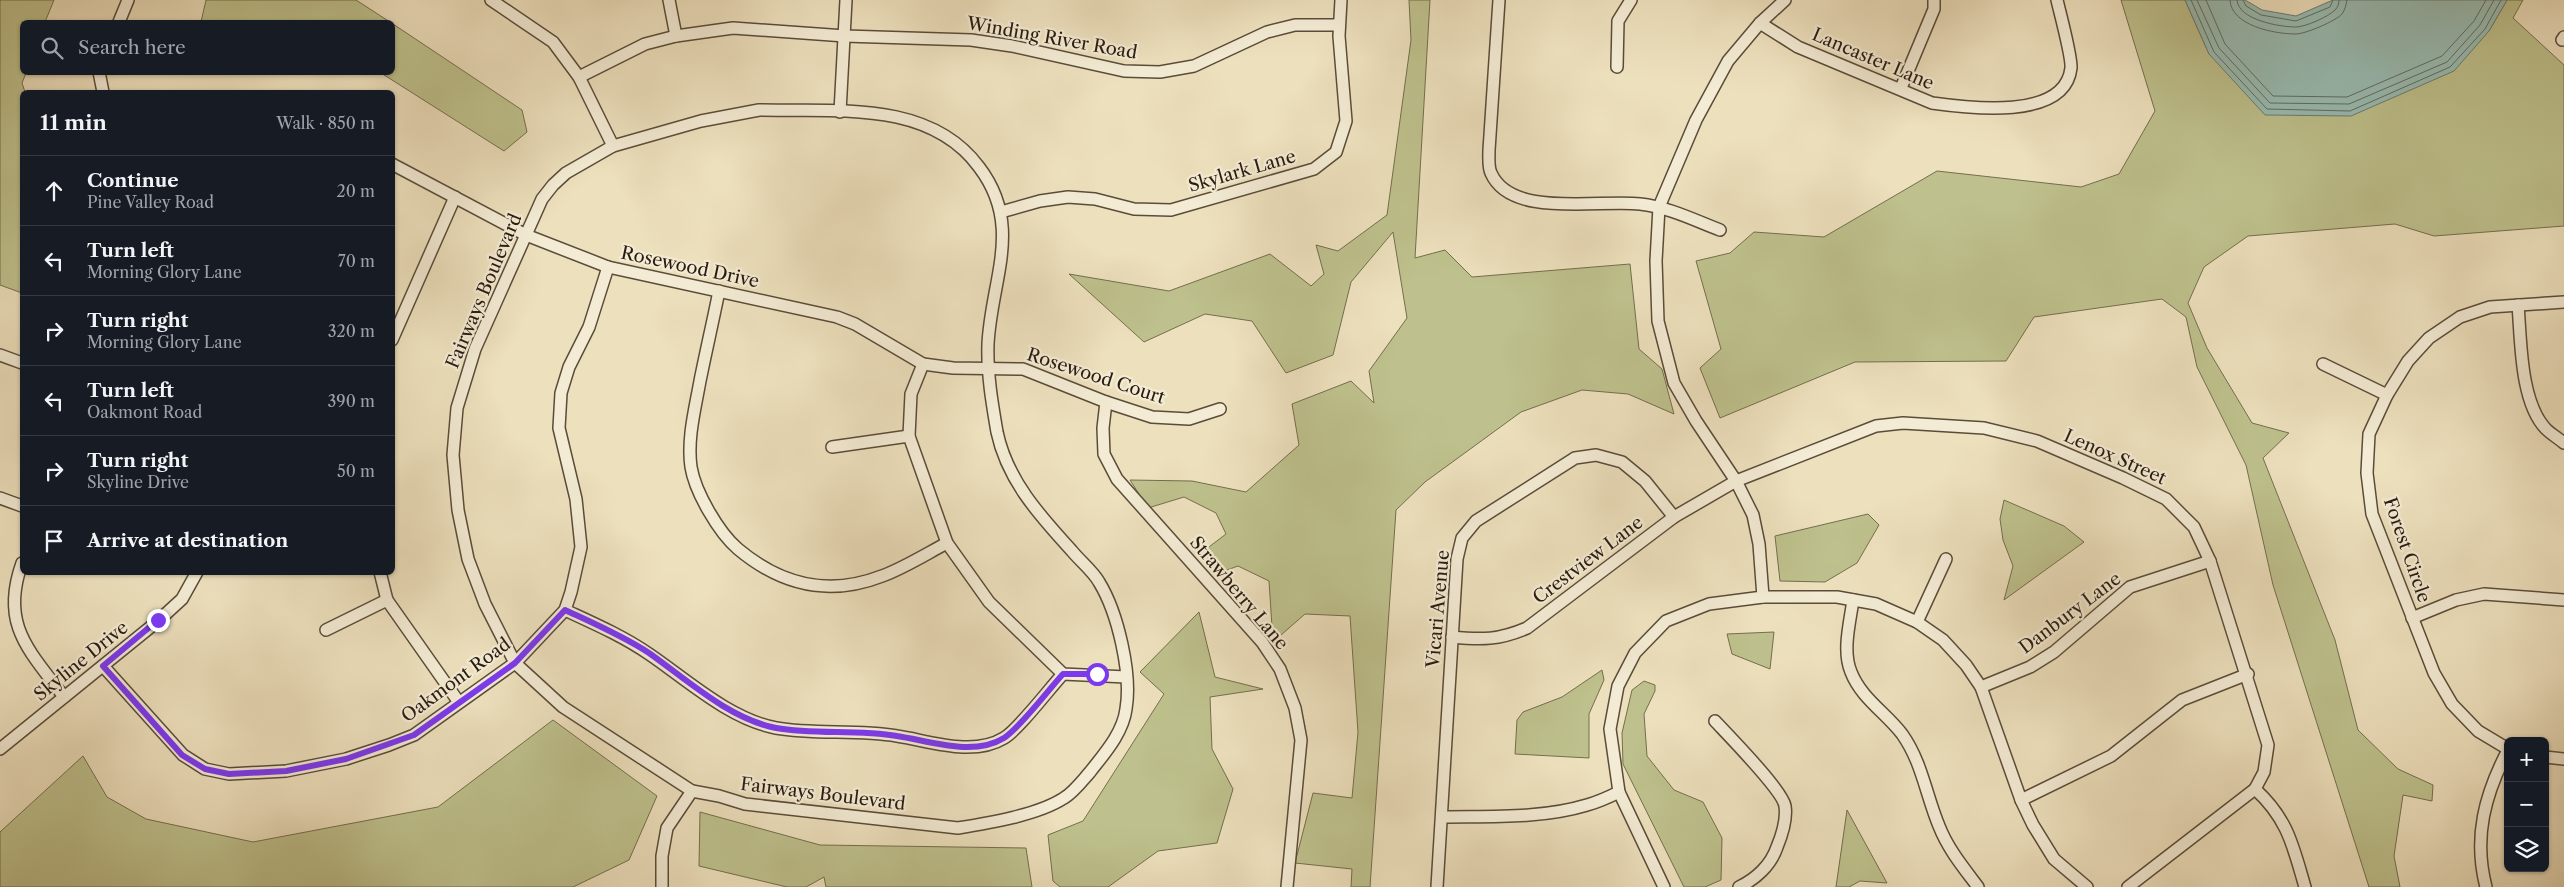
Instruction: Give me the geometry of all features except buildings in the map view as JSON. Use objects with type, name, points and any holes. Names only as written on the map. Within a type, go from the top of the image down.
[{"type":"street","points":[[120,20],[128,0]]},
{"type":"street","points":[[491,0],[553,42],[579,77],[613,146]]},
{"type":"street","points":[[669,0],[676,36]]},
{"type":"street","points":[[840,112],[846,0]]},
{"type":"street","name":"Skylark Lane","points":[[1001,212],[1040,201],[1068,197],[1095,199],[1134,208],[1171,210],[1314,169],[1336,152],[1346,121],[1339,25],[1340,0]]},
{"type":"street","points":[[1499,0],[1489,150],[1490,172],[1506,191],[1533,203],[1630,203],[1659,207],[1720,230]]},
{"type":"street","points":[[1617,67],[1618,21],[1631,0]]},
{"type":"street","points":[[1763,597],[1759,544],[1753,514],[1736,480],[1696,422],[1674,383],[1658,321],[1656,261],[1659,207],[1696,120],[1728,62],[1760,24],[1785,0]]},
{"type":"street","points":[[1901,88],[1934,9],[1934,0]]},
{"type":"street","name":"Lancaster Lane","points":[[1760,24],[1798,47],[1901,88],[1932,103],[1954,106],[2024,107],[2046,100],[2062,88],[2071,68],[2057,0]]},
{"type":"street","name":"Winding River Road","points":[[579,77],[623,53],[676,36],[733,28],[845,36],[971,40],[1012,46],[1124,71],[1160,72],[1194,66],[1267,32],[1295,25],[1339,25]]},
{"type":"street","points":[[100,75],[103,90]]},
{"type":"street","name":"Fairways Boulevard","points":[[759,110],[840,112],[906,118],[932,128],[949,138],[980,167],[1001,212],[1004,229],[1003,258],[991,320],[989,367],[990,396],[999,440],[1016,482],[1042,518],[1099,582],[1123,647],[1126,677],[1126,711],[1110,748],[1081,783],[1064,798],[1031,812],[958,828],[745,804],[719,796],[692,791],[563,707],[515,663],[485,604],[468,559],[458,510],[453,455],[457,408],[475,348],[542,200],[553,185],[566,173],[613,146],[732,114],[759,110]]},
{"type":"street","name":"Rosewood Drive","points":[[395,166],[526,235],[608,267],[798,308],[855,324],[923,364],[953,368],[989,367]]},
{"type":"street","points":[[395,333],[455,197]]},
{"type":"street","name":"Oakmont Road","points":[[103,666],[182,755],[205,769],[229,774],[286,771],[346,759],[414,735],[458,701],[515,663],[565,610],[581,547],[576,498],[559,428],[561,393],[569,367],[589,327],[608,267]]},
{"type":"street","points":[[719,292],[694,414],[690,444],[691,469],[706,505],[724,538],[759,567],[787,580],[824,586],[882,576],[947,543]]},
{"type":"street","name":"Forest Circle","points":[[2504,747],[2478,731],[2452,704],[2434,673],[2372,514],[2367,473],[2369,434],[2387,394],[2408,361],[2429,338],[2460,317],[2490,307],[2564,302]]},
{"type":"street","points":[[2518,305],[2525,379],[2532,404],[2544,428],[2564,443]]},
{"type":"street","points":[[0,356],[20,363]]},
{"type":"street","points":[[923,364],[911,394],[909,436],[947,543],[989,602],[1063,674],[1126,677]]},
{"type":"street","points":[[2323,364],[2387,394]]},
{"type":"street","name":"Rosewood Court","points":[[989,367],[1023,369],[1106,402],[1152,417],[1189,419],[1220,409]]},
{"type":"street","name":"Strawberry Lane","points":[[1106,402],[1103,428],[1104,454],[1117,479],[1262,642],[1280,669],[1295,708],[1301,740],[1287,887]]},
{"type":"street","name":"Lenox Street","points":[[1736,480],[1876,426],[1903,423],[1984,428],[2037,441],[2166,499],[2194,527],[2210,561],[2248,674],[2268,745],[2264,772],[2255,789],[2128,887]]},
{"type":"street","points":[[832,446],[909,436]]},
{"type":"street","name":"Vicari Avenue","points":[[1437,887],[1457,559],[1462,538],[1476,521],[1575,458],[1596,455],[1622,462],[1645,481],[1674,516]]},
{"type":"street","name":"Crestview Lane","points":[[1452,637],[1504,638],[1527,628],[1674,516],[1736,480]]},
{"type":"street","points":[[0,498],[20,505]]},
{"type":"street","points":[[1917,622],[1946,559]]},
{"type":"street","name":"Danbury Lane","points":[[1981,687],[2030,668],[2054,652],[2130,587],[2210,561]]},
{"type":"street","points":[[20,569],[15,583],[13,613],[22,642],[64,697]]},
{"type":"street","name":"Skyline Drive","points":[[0,749],[103,666],[182,598],[195,575]]},
{"type":"street","points":[[381,575],[387,600],[458,701]]},
{"type":"street","points":[[2412,618],[2456,600],[2484,594],[2564,600]]},
{"type":"street","points":[[1664,887],[1619,792],[1610,729],[1618,686],[1635,653],[1666,621],[1710,604],[1763,597],[1837,598],[1876,604],[1917,622],[1943,640],[1966,665],[1981,687],[2021,800],[2054,859],[2086,887]]},
{"type":"street","points":[[326,630],[387,600]]},
{"type":"street","points":[[1853,600],[1847,645],[1850,672],[1866,696],[1902,734],[1918,764],[1939,826],[1952,852],[1978,887]]},
{"type":"street","points":[[565,610],[616,634],[648,653],[699,692],[741,715],[775,728],[888,734],[969,747],[986,746],[1005,737],[1063,674]]},
{"type":"street","points":[[2021,800],[2111,756],[2182,700],[2248,674]]},
{"type":"street","points":[[1715,721],[1777,791],[1785,805],[1783,832],[1773,859],[1750,882],[1739,887]]},
{"type":"street","points":[[2486,887],[2481,840],[2483,808],[2495,774],[2504,757]]},
{"type":"street","points":[[2549,757],[2564,759]]},
{"type":"street","points":[[2255,789],[2272,805],[2290,835],[2305,887]]},
{"type":"street","points":[[662,887],[662,856],[668,828],[692,791]]},
{"type":"street","points":[[1442,817],[1526,815],[1559,811],[1587,805],[1619,792]]},
{"type":"green space","points":[[0,0],[54,0],[46,20],[20,20],[20,75],[25,75],[22,83],[24,90],[20,90],[20,292],[0,285]]},
{"type":"green space","points":[[206,0],[356,0],[387,20],[201,20]]},
{"type":"green space","points":[[1409,0],[1430,0],[1415,258],[1445,250],[1472,277],[1630,264],[1639,349],[1662,369],[1674,414],[1628,394],[1582,390],[1521,412],[1425,482],[1396,510],[1370,887],[1351,887],[1352,869],[1295,863],[1313,793],[1352,798],[1358,732],[1350,616],[1305,614],[1273,642],[1269,581],[1238,566],[1216,574],[1201,553],[1226,534],[1216,513],[1184,497],[1148,508],[1130,480],[1192,481],[1246,492],[1299,445],[1292,404],[1351,381],[1374,403],[1369,371],[1407,318],[1393,232],[1351,282],[1333,355],[1286,373],[1252,321],[1205,314],[1144,342],[1069,274],[1169,291],[1270,254],[1311,286],[1324,274],[1316,245],[1338,251],[1387,215],[1411,40]]},
{"type":"green space","points":[[2121,0],[2185,0],[2209,54],[2489,31],[2507,0],[2523,0],[2513,18],[2564,65],[2564,226],[2434,236],[2395,224],[2248,236],[2204,267],[2188,303],[2207,348],[2252,423],[2289,433],[2263,458],[2335,640],[2358,730],[2398,769],[2433,785],[2432,801],[2403,795],[2394,856],[2400,887],[2369,887],[2273,585],[2246,465],[2197,367],[2186,317],[2162,299],[2034,317],[2006,361],[1855,362],[1720,418],[1700,368],[1721,349],[1696,261],[1730,253],[1754,232],[1824,237],[1937,171],[2081,187],[2119,174],[2155,111]]},
{"type":"green space","points":[[395,25],[522,110],[527,132],[504,151],[384,75],[395,75]]},
{"type":"green space","points":[[2004,500],[2064,526],[2084,542],[2004,600],[2013,566],[2003,540],[2000,519]]},
{"type":"green space","points":[[1868,514],[1879,525],[1857,563],[1825,582],[1780,581],[1775,536]]},
{"type":"green space","points":[[1199,612],[1215,677],[1263,689],[1210,697],[1212,749],[1233,789],[1217,843],[1158,851],[1108,887],[1060,887],[1053,881],[1048,835],[1083,821],[1164,694],[1140,672]]},
{"type":"green space","points":[[1774,632],[1770,669],[1732,654],[1727,634]]},
{"type":"green space","points":[[1602,670],[1604,680],[1589,714],[1589,758],[1515,754],[1517,720],[1523,712],[1562,697]]},
{"type":"green space","points":[[1644,681],[1655,685],[1655,691],[1644,714],[1647,756],[1674,790],[1703,802],[1722,838],[1721,880],[1705,887],[1684,887],[1623,764],[1622,733],[1632,690]]},
{"type":"green space","points":[[553,720],[657,796],[629,860],[573,887],[0,887],[0,832],[83,756],[107,797],[146,819],[253,842],[438,807]]},
{"type":"green space","points":[[1847,810],[1887,883],[1860,881],[1849,887],[1836,887]]},
{"type":"green space","points":[[700,812],[820,845],[1026,848],[1032,887],[826,887],[824,877],[806,887],[787,887],[699,866]]},
{"type":"water","points":[[2185,0],[2245,0],[2262,10],[2296,16],[2333,0],[2507,0],[2489,31],[2454,71],[2351,116],[2265,115],[2209,54]]},
{"type":"route","points":[[158,620],[103,666],[182,755],[205,769],[229,774],[286,771],[346,759],[414,735],[458,701],[515,663],[565,610],[616,634],[648,653],[699,692],[741,715],[775,728],[888,734],[969,747],[986,746],[1005,737],[1063,674],[1097,674]]}]
